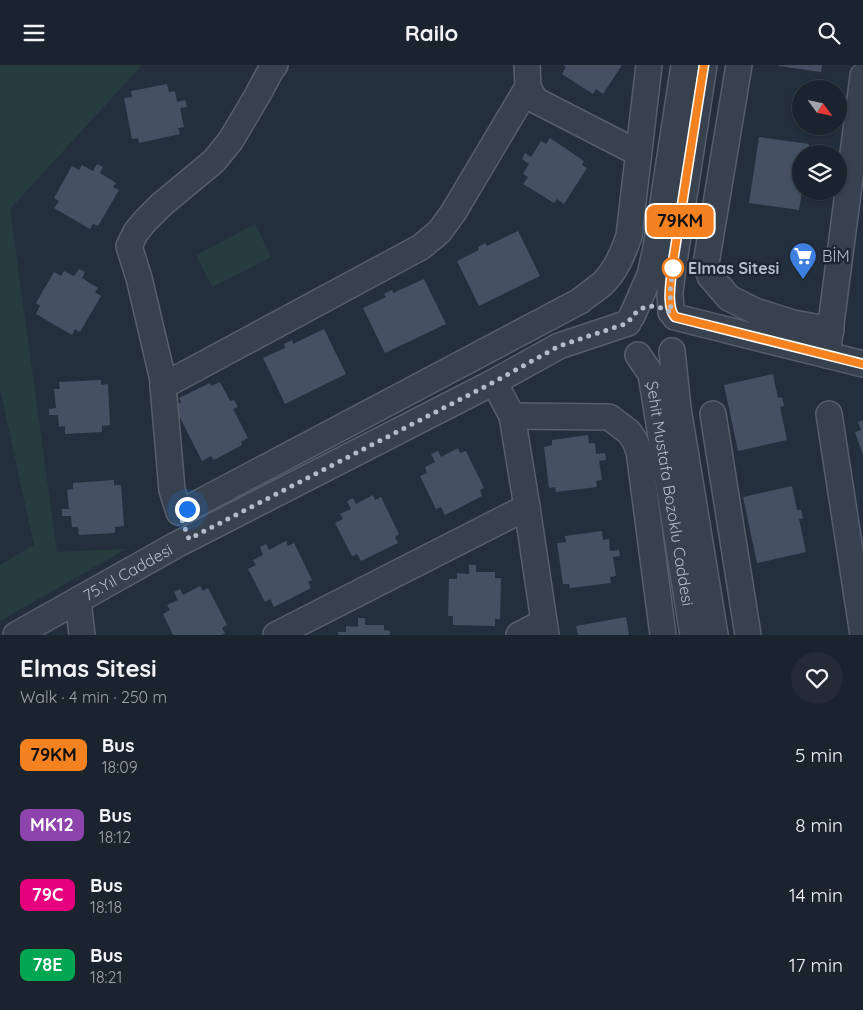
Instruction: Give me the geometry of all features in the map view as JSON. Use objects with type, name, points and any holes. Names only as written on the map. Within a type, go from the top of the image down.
[{"type":"street","points":[[189,539],[172,490],[163,387],[164,380],[129,246],[136,232],[146,220],[214,161],[231,140],[275,65]]},
{"type":"street","points":[[179,512],[580,301],[603,283],[617,265],[629,236],[649,65]]},
{"type":"street","points":[[684,65],[656,247],[650,275],[630,319],[626,332],[627,341],[635,352],[646,359],[656,359],[664,357],[674,348],[720,329]]},
{"type":"street","points":[[674,348],[679,336],[679,327],[673,315],[670,292],[672,268],[704,65]]},
{"type":"street","points":[[739,65],[706,264],[710,276],[729,298],[755,311],[792,323],[830,330]]},
{"type":"street","points":[[163,387],[421,247],[439,232],[453,213],[528,76]]},
{"type":"street","points":[[528,76],[535,100],[638,153]]},
{"type":"street","points":[[827,355],[863,76]]},
{"type":"street","points":[[630,319],[638,310],[655,306],[664,308],[673,315],[720,329],[863,364]]},
{"type":"street","name":"75.Yıl Caddesi","points":[[16,635],[189,539],[494,382],[559,346],[630,319]]},
{"type":"street","name":"75.Yıl Caddesi","points":[[559,346],[601,341],[635,352]]},
{"type":"street","name":"Şehit Mustafa Bozoklu Caddesi","points":[[674,348],[678,408],[715,635]]},
{"type":"street","name":"Şehit Mustafa Bozoklu Caddesi","points":[[635,352],[651,374],[693,635]]},
{"type":"street","points":[[494,382],[512,416],[545,628],[519,635]]},
{"type":"street","points":[[713,414],[748,635]]},
{"type":"street","points":[[830,414],[863,635]]},
{"type":"street","points":[[512,416],[609,417],[629,433],[635,441],[639,451],[664,635]]},
{"type":"street","points":[[276,635],[527,507]]},
{"type":"street","points":[[78,600],[82,635]]},
{"type":"green space","points":[[0,65],[142,65],[10,209],[57,552],[126,549],[0,621],[0,565],[34,545],[0,389]]},
{"type":"green space","points":[[255,224],[271,257],[212,287],[196,255]]},
{"type":"building","points":[[563,65],[622,65],[603,94],[596,89],[593,94],[562,74],[566,67]]},
{"type":"building","points":[[779,65],[822,65],[821,72]]},
{"type":"building","points":[[167,84],[169,92],[175,91],[177,102],[185,100],[187,107],[180,108],[184,127],[178,128],[180,134],[139,143],[138,138],[132,139],[124,98],[132,97],[131,91]]},
{"type":"building","points":[[759,137],[809,144],[792,145],[792,200],[801,200],[799,210],[749,203]]},
{"type":"building","points":[[550,138],[584,161],[582,165],[587,168],[564,204],[557,199],[554,203],[523,184],[528,177],[523,174],[529,164],[522,159],[525,153],[531,157],[541,141],[546,144]]},
{"type":"building","points":[[97,164],[103,167],[100,173],[116,183],[113,187],[119,190],[98,226],[93,224],[90,229],[54,208],[59,201],[54,198],[72,166],[79,170],[82,165],[93,171]]},
{"type":"building","points":[[518,231],[540,276],[479,306],[457,261],[479,250],[478,247],[485,243],[487,246]]},
{"type":"building","points":[[79,269],[85,272],[82,278],[98,288],[95,292],[101,296],[80,332],[75,329],[72,335],[36,314],[40,306],[36,303],[54,272],[61,276],[64,271],[74,276]]},
{"type":"building","points":[[424,279],[446,324],[385,353],[363,308],[386,297],[384,294],[392,290],[393,293]]},
{"type":"building","points":[[324,329],[346,374],[285,404],[263,358],[285,348],[284,344],[292,340],[293,344]]},
{"type":"building","points":[[773,374],[778,398],[782,397],[784,406],[780,407],[787,440],[738,451],[724,385]]},
{"type":"building","points":[[101,380],[101,385],[108,384],[110,425],[102,426],[102,432],[65,434],[65,426],[59,427],[58,415],[49,415],[49,409],[56,408],[54,389],[60,389],[59,382]]},
{"type":"building","points":[[220,382],[230,401],[234,400],[238,407],[233,409],[248,438],[241,442],[242,445],[214,460],[211,456],[202,461],[174,406],[181,402],[179,398],[210,383],[211,386]]},
{"type":"building","points":[[863,420],[863,455],[855,432],[861,430],[858,422]]},
{"type":"building","points":[[588,435],[589,443],[595,443],[596,454],[605,453],[606,460],[599,461],[602,480],[596,481],[597,487],[556,492],[555,487],[549,488],[544,447],[552,445],[552,440]]},
{"type":"building","points":[[458,448],[460,453],[466,451],[484,488],[480,490],[482,496],[445,515],[441,507],[436,509],[420,476],[427,473],[425,467],[435,462],[431,454],[438,451],[441,457]]},
{"type":"building","points":[[114,480],[114,485],[121,485],[124,526],[115,527],[115,533],[79,535],[78,527],[72,527],[71,516],[62,516],[62,509],[69,509],[67,490],[73,489],[73,483]]},
{"type":"building","points":[[792,486],[797,510],[801,510],[803,518],[799,519],[806,552],[757,563],[743,497]]},
{"type":"building","points":[[373,495],[375,500],[381,497],[399,534],[395,537],[398,543],[361,561],[357,554],[352,556],[335,523],[343,519],[340,514],[351,509],[347,501],[353,498],[356,504]]},
{"type":"building","points":[[602,531],[603,540],[609,539],[610,551],[619,550],[620,556],[613,557],[616,576],[610,577],[611,583],[570,588],[569,584],[563,584],[557,543],[566,542],[565,536]]},
{"type":"building","points":[[286,541],[288,546],[294,543],[312,580],[308,582],[311,588],[274,607],[270,599],[265,602],[248,569],[256,565],[253,560],[263,555],[260,547],[266,544],[269,550]]},
{"type":"building","points":[[469,565],[476,565],[476,572],[495,572],[495,578],[501,578],[500,619],[495,619],[495,626],[453,625],[453,616],[448,616],[449,579],[457,579],[457,573],[469,574]]},
{"type":"building","points":[[200,586],[203,591],[208,588],[227,625],[222,628],[225,633],[222,635],[173,635],[163,614],[170,610],[167,605],[178,600],[174,592],[180,589],[183,595]]},
{"type":"building","points":[[626,617],[629,635],[578,635],[576,626]]},
{"type":"building","points":[[358,618],[365,618],[365,625],[384,625],[384,630],[390,631],[390,635],[338,635],[338,632],[346,632],[346,626],[358,627]]},
{"type":"bus line","name":"79KM","points":[[704,65],[672,268],[671,313],[675,317],[720,329],[863,364]]},
{"type":"place","name":"Elmas Sitesi","points":[[673,268]]},
{"type":"place","name":"BİM","points":[[803,280]]},
{"type":"route","points":[[187,509],[179,512],[189,539],[494,382],[559,346],[628,323],[638,310],[646,307],[664,308],[671,313],[670,292],[673,268]]}]
